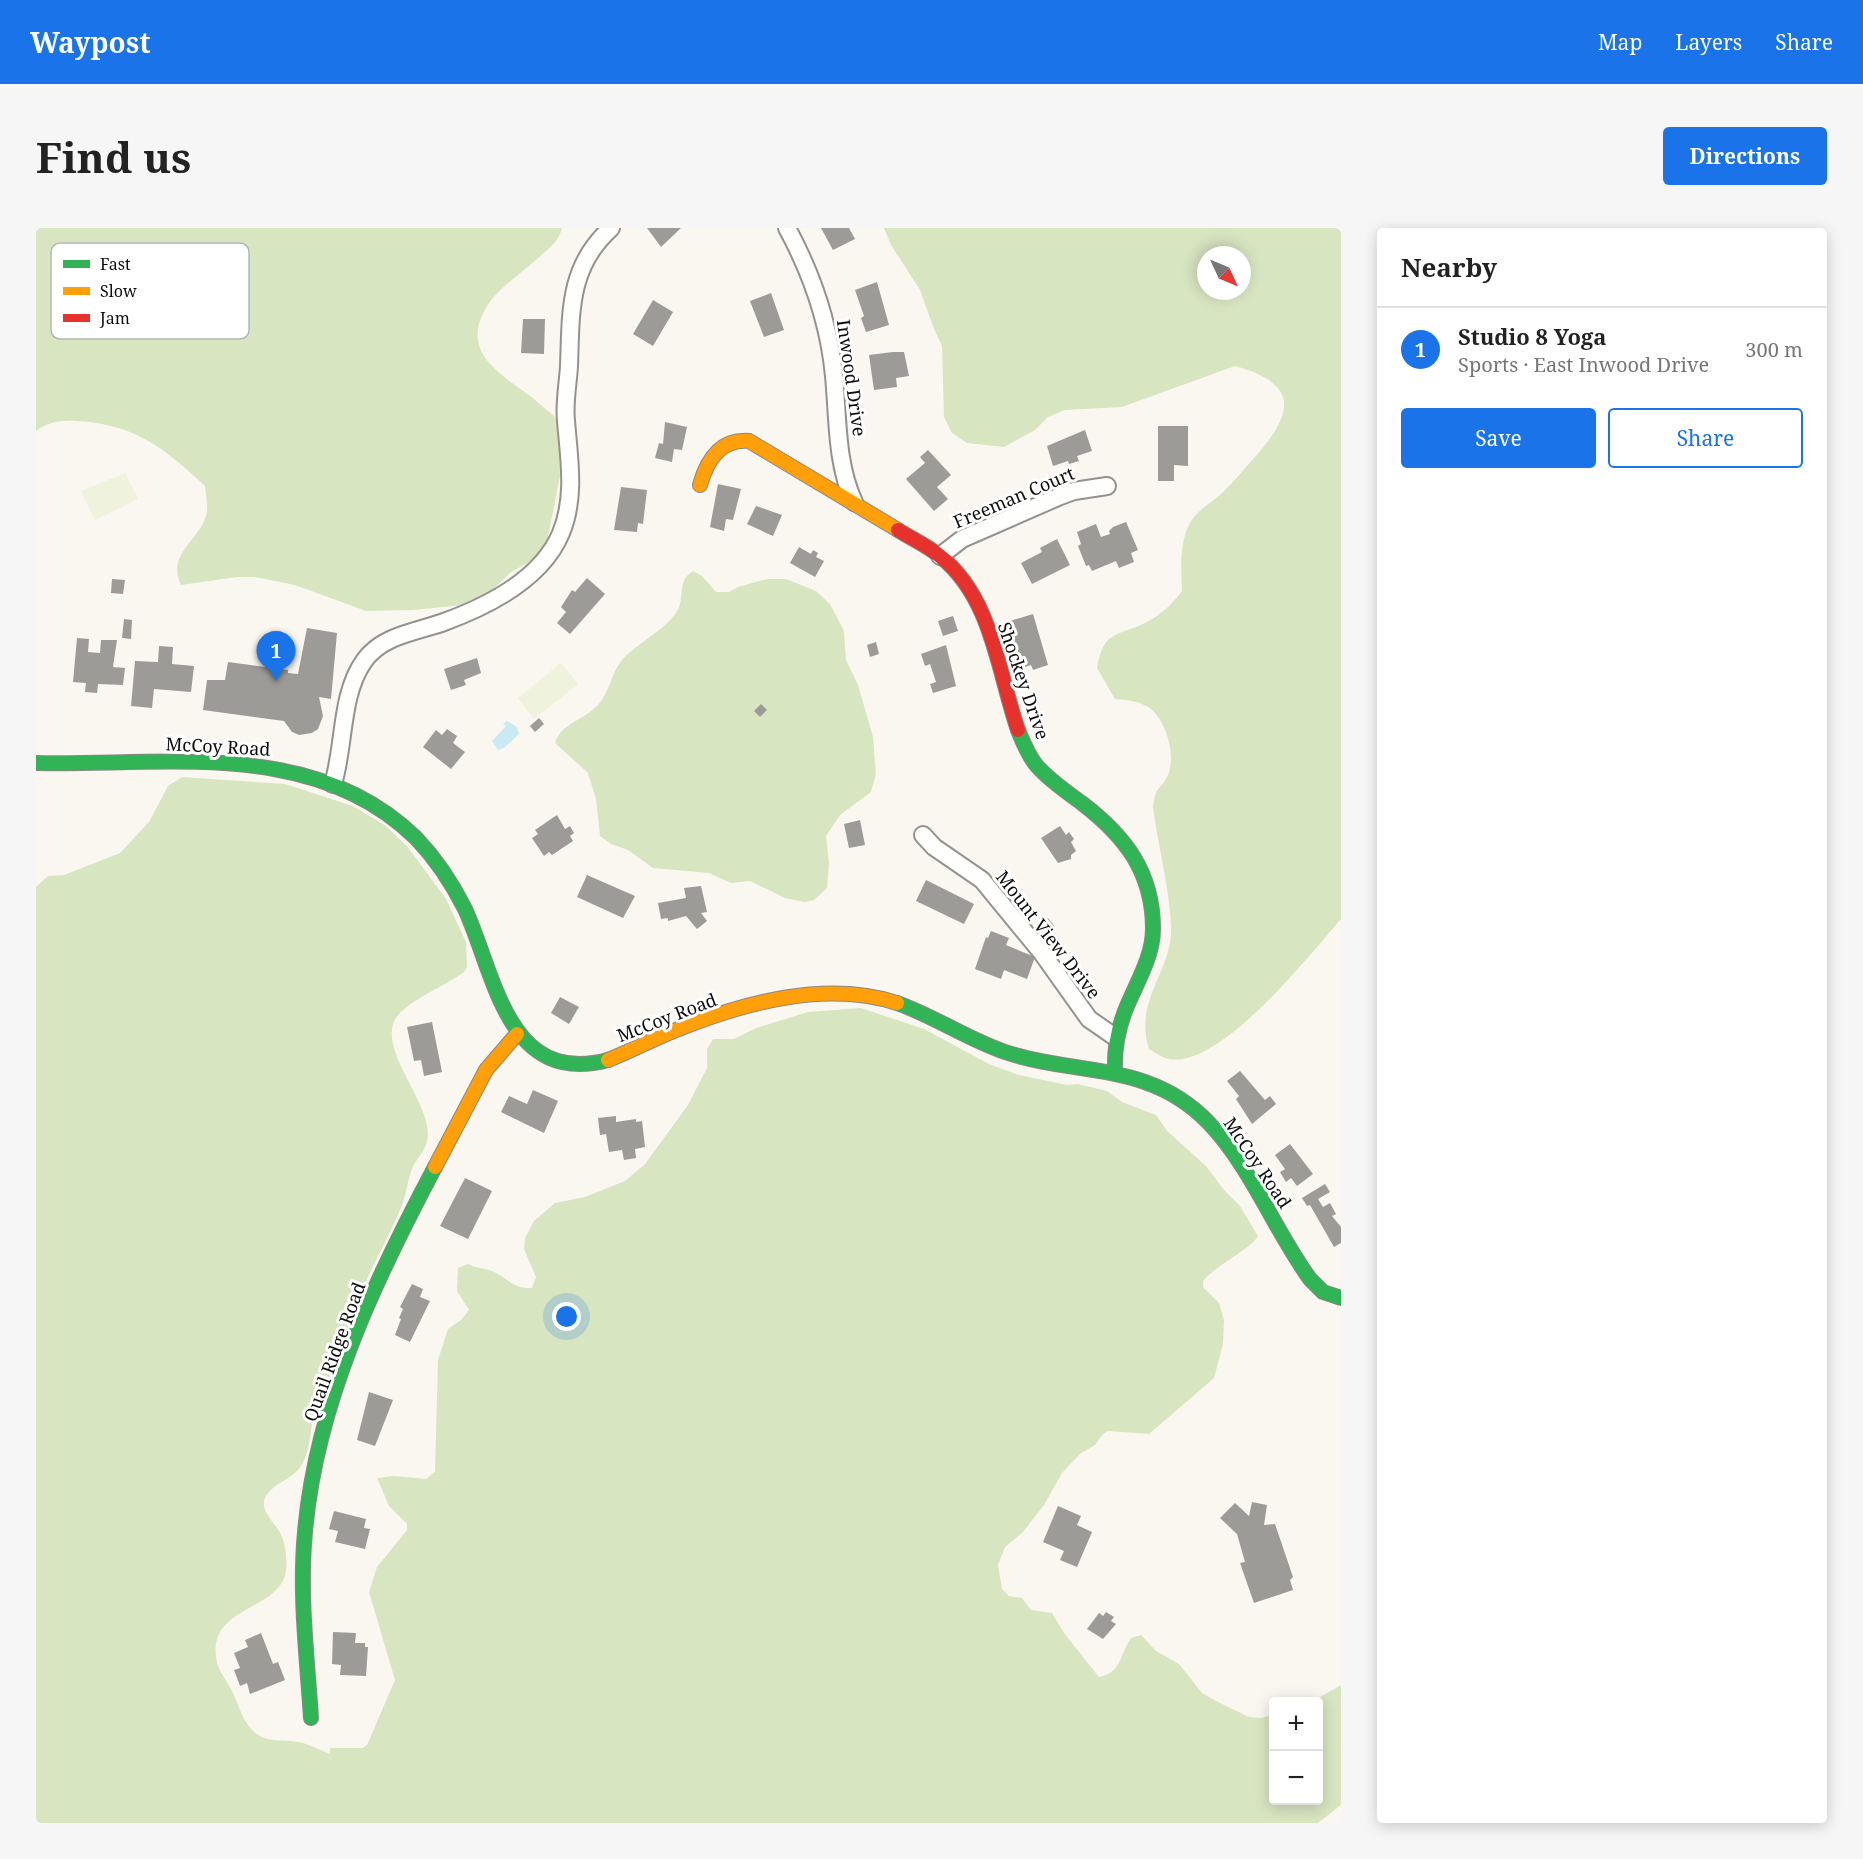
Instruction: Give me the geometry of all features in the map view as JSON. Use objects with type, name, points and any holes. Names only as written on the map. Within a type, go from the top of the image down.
[{"type":"street","points":[[333,784],[341,752],[351,690],[356,673],[370,654],[383,643],[468,613],[507,592],[541,563],[561,535],[571,489],[566,418],[572,302],[586,258],[611,228]]},
{"type":"street","name":"Inwood Drive","points":[[787,228],[809,272],[825,322],[834,375],[842,456],[846,480],[854,502]]},
{"type":"street","name":"Shockey Drive","points":[[700,485],[702,471],[710,459],[730,442],[740,439],[749,441],[819,484],[854,502],[940,556],[960,574],[978,606],[1012,713],[1030,756],[1057,785],[1121,834],[1134,851],[1141,870],[1153,913],[1153,936],[1114,1037],[1116,1073]]},
{"type":"street","name":"Freeman Court","points":[[940,556],[962,539],[1058,497],[1074,491],[1107,486]]},
{"type":"street","name":"McCoy Road","points":[[36,763],[238,762],[298,772],[354,793],[401,824],[439,865],[468,915],[501,1005],[517,1034],[530,1047],[562,1063],[597,1063],[674,1030],[750,1007],[783,1000],[846,994],[898,1003],[991,1047],[1018,1056],[1116,1073],[1152,1083],[1186,1102],[1200,1114],[1233,1153],[1308,1276],[1325,1294],[1341,1298]]},
{"type":"street","name":"Mount View Drive","points":[[923,835],[934,847],[982,880],[1042,953],[1089,1019],[1114,1037]]},
{"type":"street","name":"Quail Ridge Road","points":[[311,1718],[303,1553],[307,1506],[324,1434],[368,1308],[421,1193],[490,1065],[517,1034]]},
{"type":"green space","points":[[36,228],[562,228],[552,245],[492,299],[480,321],[479,346],[485,357],[503,376],[554,416],[558,424],[560,476],[547,542],[534,559],[510,573],[482,600],[473,604],[413,610],[366,611],[295,585],[255,577],[237,577],[181,585],[177,566],[184,550],[205,519],[207,502],[205,486],[161,449],[115,427],[65,421],[55,422],[36,431]]},
{"type":"green space","points":[[884,228],[1341,228],[1341,919],[1261,1008],[1210,1048],[1186,1058],[1165,1058],[1149,1049],[1145,1031],[1150,1000],[1167,956],[1170,941],[1168,895],[1153,807],[1157,791],[1168,775],[1170,767],[1170,749],[1166,731],[1157,715],[1147,706],[1129,700],[1115,699],[1097,668],[1100,655],[1108,640],[1157,616],[1182,591],[1182,548],[1190,523],[1200,511],[1229,486],[1268,441],[1283,414],[1284,402],[1280,391],[1271,382],[1256,373],[1235,366],[1122,407],[1065,410],[1048,417],[1035,430],[1004,447],[967,443],[952,433],[944,417],[942,346],[920,290],[891,245]]},
{"type":"green space","points":[[125,473],[138,499],[95,520],[81,491]]},
{"type":"green space","points":[[693,571],[702,576],[716,592],[729,592],[738,587],[767,579],[786,579],[816,591],[830,604],[844,631],[846,660],[858,685],[873,737],[876,774],[871,792],[840,815],[826,836],[829,863],[827,888],[814,900],[805,902],[785,898],[750,881],[731,883],[709,873],[653,868],[628,850],[611,844],[600,836],[596,799],[588,773],[555,743],[563,730],[590,712],[601,701],[622,660],[672,618],[680,605],[685,579]]},
{"type":"green space","points":[[561,663],[578,684],[534,719],[518,698]]},
{"type":"green space","points":[[182,777],[285,784],[353,806],[386,826],[407,846],[446,899],[466,942],[467,967],[464,972],[409,1005],[393,1024],[392,1039],[397,1056],[422,1110],[427,1127],[427,1142],[412,1168],[402,1205],[368,1277],[339,1360],[317,1404],[305,1459],[293,1475],[272,1489],[265,1498],[267,1513],[280,1532],[283,1541],[285,1576],[278,1588],[268,1597],[232,1619],[223,1628],[217,1640],[218,1666],[252,1730],[265,1738],[295,1741],[330,1754],[330,1748],[362,1748],[367,1745],[395,1680],[369,1592],[377,1567],[407,1530],[407,1524],[389,1506],[377,1478],[394,1476],[426,1479],[435,1472],[438,1360],[448,1329],[461,1320],[469,1310],[457,1291],[458,1268],[468,1264],[493,1271],[517,1286],[532,1288],[536,1277],[524,1249],[525,1238],[534,1221],[555,1203],[585,1197],[625,1181],[645,1164],[688,1105],[707,1068],[707,1049],[713,1039],[734,1039],[756,1028],[808,1012],[861,1008],[924,1029],[989,1064],[1019,1075],[1107,1091],[1122,1102],[1156,1115],[1167,1131],[1206,1166],[1224,1190],[1240,1206],[1258,1236],[1203,1281],[1203,1287],[1219,1303],[1224,1320],[1223,1344],[1214,1378],[1149,1434],[1108,1431],[1095,1445],[1080,1454],[1062,1473],[1044,1505],[1023,1532],[1005,1547],[998,1565],[1002,1589],[1009,1596],[1022,1598],[1031,1610],[1052,1613],[1064,1633],[1099,1677],[1112,1672],[1131,1638],[1141,1635],[1156,1651],[1179,1664],[1202,1693],[1249,1717],[1269,1716],[1269,1805],[1323,1805],[1323,1697],[1320,1697],[1341,1685],[1341,1805],[1318,1823],[36,1823],[36,887],[48,876],[64,875],[120,853],[149,822],[168,786]]},
{"type":"water","points":[[507,721],[517,727],[519,734],[504,748],[498,750],[492,741],[506,726],[503,724]]},
{"type":"building","points":[[647,228],[681,228],[661,247]]},
{"type":"building","points":[[821,228],[849,228],[855,239],[833,250]]},
{"type":"building","points":[[877,282],[889,325],[866,332],[861,318],[864,316],[855,290]]},
{"type":"building","points":[[771,293],[784,330],[764,337],[750,301]]},
{"type":"building","points":[[653,300],[673,312],[653,346],[633,334]]},
{"type":"building","points":[[523,319],[545,319],[544,354],[521,353]]},
{"type":"building","points":[[904,352],[909,376],[896,378],[897,387],[874,390],[869,355]]},
{"type":"building","points":[[665,422],[687,427],[682,450],[674,449],[672,462],[655,458],[659,443],[663,444]]},
{"type":"building","points":[[1158,426],[1188,426],[1188,466],[1174,465],[1174,481],[1158,481]]},
{"type":"building","points":[[1085,430],[1092,451],[1077,456],[1079,461],[1069,464],[1068,461],[1053,466],[1047,446]]},
{"type":"building","points":[[928,450],[951,475],[937,487],[948,499],[934,511],[906,479],[925,463],[920,457]]},
{"type":"building","points":[[718,484],[741,489],[733,520],[726,519],[724,531],[710,527]]},
{"type":"building","points":[[621,487],[647,490],[643,524],[638,523],[637,532],[614,530]]},
{"type":"building","points":[[756,506],[782,515],[773,536],[747,524]]},
{"type":"building","points":[[1126,522],[1138,550],[1131,553],[1134,562],[1119,568],[1116,561],[1092,571],[1089,565],[1086,566],[1078,546],[1081,544],[1077,532],[1096,524],[1101,537],[1110,534],[1109,531],[1113,527]]},
{"type":"building","points":[[1057,539],[1070,565],[1032,584],[1021,563],[1042,552],[1040,548]]},
{"type":"building","points":[[799,547],[811,554],[813,550],[818,553],[816,557],[824,561],[815,577],[790,563]]},
{"type":"building","points":[[587,578],[605,594],[570,634],[557,623],[566,612],[561,607],[572,590],[575,592]]},
{"type":"building","points":[[112,579],[125,580],[123,594],[111,593]]},
{"type":"building","points":[[1033,614],[1048,665],[1033,670],[1031,665],[1025,667],[1022,658],[1018,659],[1010,621]]},
{"type":"building","points":[[953,616],[958,631],[943,636],[938,621]]},
{"type":"building","points":[[124,619],[132,620],[131,639],[122,638]]},
{"type":"building","points":[[307,628],[337,633],[331,699],[319,697],[323,716],[318,729],[312,733],[299,735],[292,732],[284,721],[203,710],[207,680],[225,680],[228,662],[288,670],[288,673],[298,674]]},
{"type":"building","points":[[77,638],[89,639],[88,652],[100,653],[101,640],[117,640],[113,667],[125,668],[123,685],[98,684],[97,693],[85,692],[86,683],[73,682]]},
{"type":"building","points":[[876,642],[879,654],[870,657],[867,645]]},
{"type":"building","points":[[946,645],[956,686],[933,693],[930,684],[936,682],[930,664],[925,666],[921,654]]},
{"type":"building","points":[[159,646],[173,647],[172,664],[194,666],[191,692],[154,689],[152,708],[131,706],[135,661],[158,662]]},
{"type":"building","points":[[477,658],[481,673],[464,680],[466,685],[451,690],[444,669]]},
{"type":"building","points":[[761,704],[767,710],[760,717],[754,711]]},
{"type":"building","points":[[539,718],[544,724],[535,732],[530,726]]},
{"type":"building","points":[[447,729],[457,736],[453,743],[465,752],[451,769],[423,747],[436,730],[442,735]]},
{"type":"building","points":[[557,815],[565,829],[570,826],[574,833],[570,836],[573,841],[552,855],[549,852],[544,856],[532,838],[538,834],[535,830]]},
{"type":"building","points":[[860,820],[865,845],[849,848],[844,824]]},
{"type":"building","points":[[1060,826],[1066,835],[1069,832],[1074,839],[1071,842],[1076,851],[1071,855],[1071,859],[1058,863],[1041,838]]},
{"type":"building","points":[[587,875],[635,896],[623,918],[577,897]]},
{"type":"building","points":[[926,880],[974,904],[964,924],[916,901]]},
{"type":"building","points":[[701,886],[707,912],[701,913],[707,921],[697,929],[686,916],[668,921],[668,918],[661,919],[658,903],[686,898],[684,888]]},
{"type":"building","points":[[1048,918],[1055,927],[1045,933],[1039,924]]},
{"type":"building","points":[[991,931],[1009,938],[1006,945],[1035,957],[1027,979],[1004,970],[1001,979],[975,969],[986,937],[988,938]]},
{"type":"building","points":[[560,997],[579,1007],[569,1024],[551,1013]]},
{"type":"building","points":[[432,1022],[442,1072],[424,1076],[421,1060],[414,1061],[407,1027]]},
{"type":"building","points":[[1240,1071],[1265,1100],[1270,1096],[1276,1104],[1252,1124],[1236,1099],[1239,1096],[1227,1081]]},
{"type":"building","points":[[533,1090],[558,1101],[544,1133],[501,1112],[509,1096],[527,1104]]},
{"type":"building","points":[[616,1116],[616,1122],[636,1119],[636,1122],[642,1121],[645,1147],[635,1149],[636,1158],[624,1160],[622,1150],[609,1152],[606,1134],[600,1135],[598,1118]]},
{"type":"building","points":[[1290,1144],[1313,1174],[1297,1186],[1291,1178],[1286,1182],[1280,1172],[1285,1169],[1275,1155]]},
{"type":"building","points":[[465,1178],[492,1191],[468,1239],[440,1226]]},
{"type":"building","points":[[1325,1184],[1330,1192],[1318,1199],[1323,1207],[1330,1203],[1336,1214],[1332,1216],[1341,1227],[1341,1243],[1334,1247],[1310,1205],[1307,1206],[1302,1198]]},
{"type":"building","points":[[412,1284],[423,1289],[420,1297],[430,1301],[410,1342],[395,1335],[403,1309],[400,1307]]},
{"type":"building","points":[[369,1392],[393,1400],[375,1446],[357,1440]]},
{"type":"building","points":[[1252,1502],[1267,1505],[1264,1525],[1275,1524],[1293,1577],[1290,1580],[1293,1590],[1254,1603],[1240,1563],[1245,1562],[1237,1534],[1220,1518],[1235,1503],[1249,1516]]},
{"type":"building","points":[[1058,1506],[1081,1516],[1077,1525],[1092,1532],[1077,1567],[1060,1560],[1064,1551],[1043,1542]]},
{"type":"building","points":[[334,1511],[366,1519],[364,1528],[370,1529],[365,1549],[335,1542],[338,1531],[329,1529]]},
{"type":"building","points":[[1106,1612],[1114,1617],[1111,1621],[1116,1624],[1103,1639],[1087,1629],[1099,1613],[1103,1616]]},
{"type":"building","points":[[333,1632],[356,1633],[355,1643],[365,1643],[365,1647],[368,1647],[366,1676],[340,1675],[341,1665],[332,1664]]},
{"type":"building","points":[[261,1633],[273,1664],[278,1662],[285,1680],[250,1694],[247,1683],[240,1686],[234,1670],[240,1668],[234,1653],[248,1647],[245,1640]]},
{"type":"traffic: fast","points":[[1018,730],[1037,766],[1098,817],[1124,843],[1134,858],[1148,890],[1152,909],[1152,940],[1147,961],[1120,1026],[1115,1073]]},
{"type":"traffic: fast","points":[[36,763],[236,764],[285,771],[332,785],[376,806],[416,838],[449,881],[465,909],[497,992],[510,1019],[526,1041],[547,1057],[574,1064],[608,1060]]},
{"type":"traffic: fast","points":[[897,1003],[1005,1052],[1137,1079],[1185,1102],[1208,1122],[1237,1159],[1310,1279],[1323,1292],[1341,1298]]},
{"type":"traffic: fast","points":[[311,1718],[303,1578],[303,1555],[311,1484],[335,1390],[352,1344],[370,1298],[435,1167]]},
{"type":"traffic: slow","points":[[700,485],[716,453],[730,444],[749,441],[898,530]]},
{"type":"traffic: slow","points":[[608,1060],[702,1020],[785,998],[813,994],[842,994],[870,996],[897,1003]]},
{"type":"traffic: slow","points":[[435,1167],[486,1070],[517,1034]]},
{"type":"traffic: jam","points":[[898,530],[941,557],[972,593],[991,637],[1018,730]]},
{"type":"place","name":"Studio 8 Yoga","points":[[276,681]]}]
